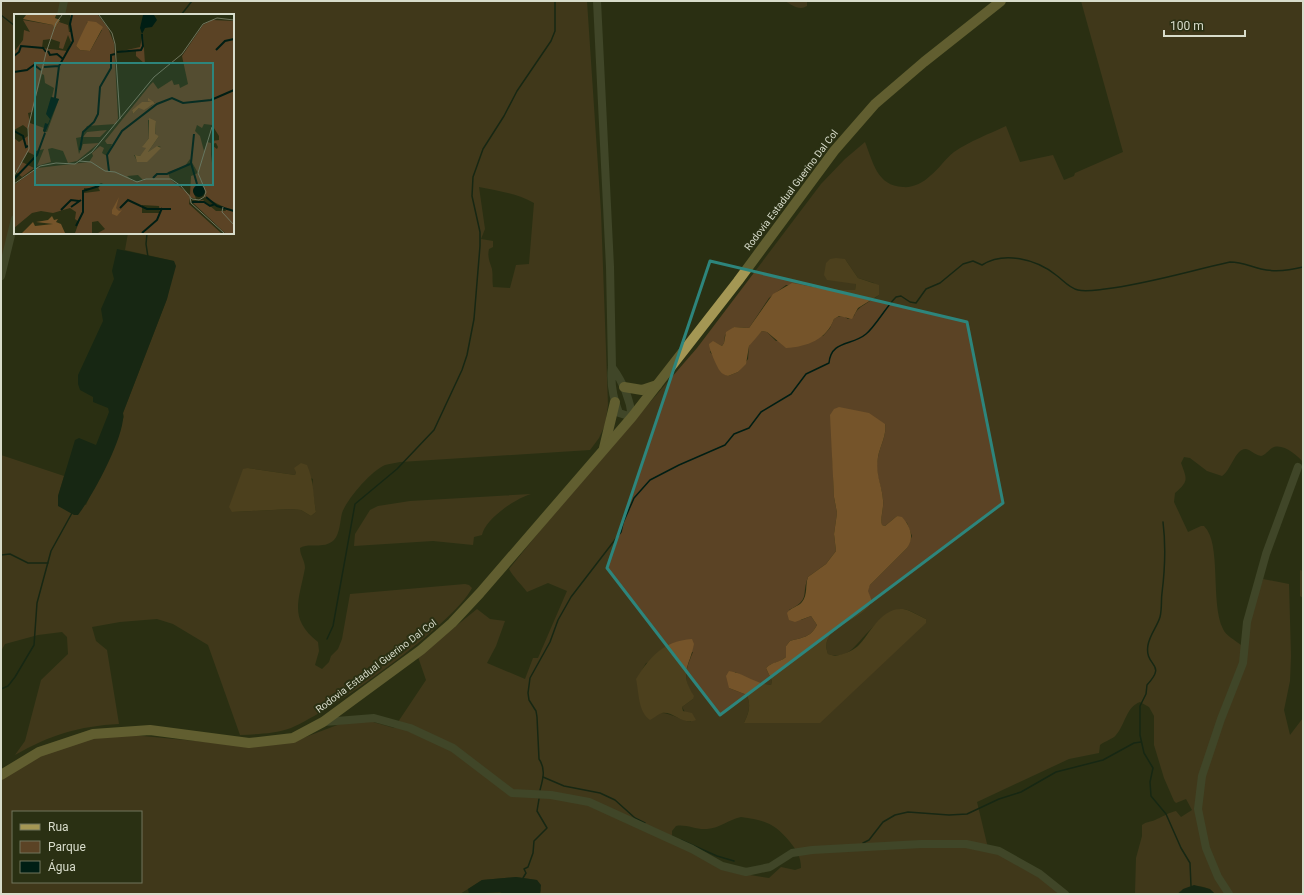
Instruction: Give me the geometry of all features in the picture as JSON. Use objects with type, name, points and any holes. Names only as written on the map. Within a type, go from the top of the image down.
[{"type":"main road","name":"Rodovia Estadual Guerino Dal Col","points":[[1,775],[39,752],[93,734],[150,730],[249,743],[293,738],[323,722],[421,650],[452,623],[632,417],[738,281],[830,156],[870,110],[924,62],[1001,1]]},
{"type":"main road","points":[[624,387],[642,390],[659,384]]},
{"type":"main road","points":[[603,450],[614,402]]},
{"type":"street","points":[[61,14],[64,1]]},
{"type":"street","points":[[597,1],[610,267],[612,367],[610,378],[614,402],[619,413],[632,417],[630,403],[624,387],[612,367]]},
{"type":"street","points":[[1,276],[14,223]]},
{"type":"street","points":[[1229,894],[1218,877],[1206,848],[1198,809],[1202,776],[1221,719],[1243,663],[1247,622],[1264,562],[1298,467]]},
{"type":"street","points":[[323,722],[374,718],[410,728],[453,748],[512,793],[551,795],[589,802],[692,849],[722,866],[746,872],[770,867],[792,853],[812,850],[921,844],[966,844],[999,851],[1040,874],[1065,894]]},
{"type":"highlighted area","points":[[710,261],[967,322],[1003,503],[720,715],[607,568]]},
{"type":"green space","points":[[1,1],[587,1],[601,212],[608,405],[605,425],[599,438],[590,450],[400,462],[385,465],[373,473],[349,500],[342,513],[339,530],[334,540],[325,545],[303,546],[300,548],[305,568],[298,608],[299,617],[302,625],[318,642],[319,651],[315,665],[322,669],[338,649],[342,639],[350,594],[465,584],[472,588],[461,604],[442,623],[417,644],[361,686],[309,719],[285,730],[272,733],[240,735],[208,645],[173,624],[157,619],[120,622],[92,627],[96,641],[107,650],[119,724],[78,729],[40,742],[15,755],[25,741],[41,680],[68,654],[67,637],[62,632],[38,635],[5,644],[1,651],[1,455],[64,476],[58,496],[86,505],[124,417],[123,413],[167,299],[174,261],[125,250],[128,234],[234,234],[234,14],[14,14],[14,215],[1,266]],"holes":[[[479,187],[500,191],[534,203],[529,264],[516,265],[510,288],[493,287],[492,269],[488,255],[489,249],[493,247],[493,241],[481,239],[485,229]],[[248,468],[295,475],[296,472],[313,479],[312,487],[316,512],[311,516],[301,510],[291,509],[232,512]]]},
{"type":"green space","points":[[785,1],[807,1],[807,6],[798,8]]},
{"type":"green space","points":[[1081,1],[1303,1],[1303,462],[1294,453],[1278,446],[1261,456],[1245,449],[1237,454],[1229,469],[1222,476],[1207,471],[1190,458],[1184,457],[1181,463],[1186,480],[1183,486],[1175,493],[1174,502],[1188,532],[1204,526],[1209,534],[1213,546],[1219,618],[1224,631],[1228,636],[1241,645],[1263,579],[1289,584],[1291,656],[1290,681],[1284,710],[1290,735],[1303,718],[1303,894],[1215,894],[1207,888],[1198,887],[1179,892],[1178,894],[1135,894],[1136,858],[1142,836],[1142,825],[1176,811],[1181,817],[1192,810],[1186,799],[1176,803],[1174,801],[1164,778],[1154,745],[1154,716],[1149,707],[1140,702],[1135,704],[1129,712],[1116,735],[1100,745],[1099,753],[1069,759],[977,802],[988,848],[1019,862],[1061,894],[540,894],[541,890],[537,880],[516,877],[482,880],[460,894],[1,894],[1,775],[67,741],[132,735],[249,746],[295,741],[340,724],[366,720],[394,728],[426,680],[418,657],[477,609],[490,619],[505,621],[496,646],[487,663],[525,679],[533,658],[538,658],[567,591],[548,583],[527,592],[509,569],[561,505],[697,348],[821,184],[845,159],[865,142],[877,172],[882,178],[894,186],[910,187],[921,183],[954,152],[973,141],[1006,126],[1020,162],[1053,155],[1064,180],[1074,176],[1075,173],[1123,152]],"holes":[[[845,259],[858,278],[874,283],[879,295],[858,309],[854,316],[848,319],[841,316],[834,319],[830,328],[823,336],[776,341],[767,332],[762,331],[751,342],[749,346],[748,359],[738,372],[728,376],[721,371],[710,352],[716,343],[722,346],[725,335],[734,327],[749,328],[769,298],[786,285],[812,286],[831,290],[855,290],[856,284]],[[885,424],[885,432],[877,463],[883,500],[881,519],[882,525],[885,526],[897,516],[907,523],[912,536],[907,548],[870,585],[867,591],[872,601],[867,608],[835,630],[829,637],[826,645],[828,654],[842,655],[847,653],[857,645],[885,616],[899,609],[912,612],[926,619],[744,723],[749,709],[747,695],[729,688],[735,672],[754,682],[771,685],[772,681],[766,668],[786,657],[786,646],[790,641],[809,635],[817,625],[811,616],[801,620],[789,610],[800,603],[803,599],[808,577],[826,564],[836,551],[834,534],[837,513],[834,497],[832,437]],[[693,652],[686,674],[686,679],[693,699],[682,707],[691,722],[667,714],[659,713],[642,670],[646,663]],[[741,817],[763,821],[774,827],[785,836],[795,848],[799,857],[801,868],[795,870],[781,867],[769,878],[731,872],[718,868],[672,838],[672,831],[676,826],[707,829]]]},
{"type":"green space","points":[[531,494],[517,500],[495,516],[484,529],[482,535],[474,537],[473,545],[433,541],[354,546],[355,534],[370,510],[378,506],[410,501]]},
{"type":"green space","points":[[1300,570],[1303,571],[1303,598],[1300,596]]},
{"type":"shaded area","points":[[830,259],[845,259],[858,278],[879,285],[879,295],[858,308],[852,319],[839,316],[834,319],[831,326],[821,337],[809,344],[786,348],[767,332],[762,331],[749,346],[746,364],[738,372],[728,376],[721,372],[713,358],[709,344],[713,341],[722,346],[726,332],[734,327],[749,328],[773,294],[792,283],[831,290],[855,290],[856,284],[827,280],[824,275],[826,263]]},
{"type":"shaded area","points":[[839,407],[869,413],[885,424],[885,432],[877,463],[883,500],[881,519],[882,525],[885,526],[897,516],[902,517],[909,528],[911,540],[907,548],[870,585],[868,591],[872,601],[867,608],[835,630],[829,637],[826,645],[828,654],[835,656],[858,646],[877,622],[888,612],[903,609],[926,619],[926,623],[820,723],[744,723],[749,709],[747,695],[729,688],[726,676],[729,671],[760,683],[771,685],[772,681],[766,668],[786,657],[786,646],[790,641],[809,635],[817,625],[811,616],[795,622],[789,620],[787,613],[790,609],[800,604],[804,599],[808,577],[826,564],[836,551],[834,534],[837,513],[834,497],[830,415],[834,409]]},
{"type":"shaded area","points":[[301,463],[307,465],[312,482],[316,512],[311,516],[301,510],[291,509],[232,512],[229,507],[243,469],[248,468],[295,475],[296,472],[294,468]]},
{"type":"shaded area","points":[[692,639],[694,644],[686,670],[686,675],[689,688],[694,696],[693,699],[682,707],[683,711],[692,713],[696,720],[686,721],[670,714],[662,713],[650,720],[643,712],[641,707],[636,679],[652,657],[665,647],[682,640]]},
{"type":"water","points":[[117,249],[174,261],[176,266],[167,299],[123,413],[123,423],[114,450],[91,495],[78,515],[74,515],[58,506],[58,496],[75,440],[79,438],[96,445],[109,412],[108,408],[93,402],[93,397],[80,390],[78,375],[103,321],[101,309],[114,279],[112,271]]},
{"type":"water","points":[[516,877],[537,880],[541,885],[540,894],[503,894],[500,892],[469,894],[468,889],[482,880]]},
{"type":"water","points":[[1194,885],[1210,889],[1215,894],[1178,894],[1183,889]]},
{"type":"waterway","points":[[182,14],[192,1]]},
{"type":"waterway","points":[[327,639],[333,626],[355,504],[397,469],[434,430],[462,370],[467,355],[474,319],[480,246],[480,232],[472,196],[473,177],[483,149],[504,116],[517,91],[551,41],[555,31],[555,1]]},
{"type":"waterway","points":[[1,15],[14,25]]},
{"type":"waterway","points":[[147,234],[146,244],[148,257]]},
{"type":"waterway","points":[[540,790],[543,778],[543,767],[539,759],[536,711],[529,700],[528,693],[530,678],[550,642],[558,620],[571,597],[621,532],[623,523],[634,498],[650,480],[679,465],[725,445],[734,434],[749,428],[761,412],[791,394],[806,374],[829,363],[834,350],[843,344],[860,338],[866,334],[896,297],[901,296],[910,302],[916,303],[926,289],[940,283],[963,264],[973,261],[982,265],[1000,258],[1030,261],[1048,269],[1072,288],[1084,291],[1121,287],[1230,262],[1271,270],[1288,270],[1303,267]]},
{"type":"waterway","points":[[1,689],[8,686],[15,677],[34,645],[37,603],[51,551],[72,513]]},
{"type":"waterway","points":[[1163,522],[1165,558],[1161,611],[1159,621],[1150,637],[1148,645],[1149,658],[1154,665],[1155,672],[1153,678],[1147,685],[1146,694],[1140,706],[1140,735],[1144,753],[1153,768],[1150,782],[1151,796],[1166,814],[1181,848],[1190,863],[1191,886]]},
{"type":"waterway","points":[[1,555],[10,554],[28,563],[48,563]]},
{"type":"waterway","points":[[863,843],[869,840],[883,822],[895,815],[908,812],[949,815],[967,814],[999,799],[1021,792],[1056,772],[1103,760],[1134,743],[1141,742]]},
{"type":"waterway","points":[[543,777],[564,786],[600,793],[615,800],[635,818],[645,823]]},
{"type":"waterway","points":[[523,878],[526,873],[524,869],[528,867],[533,853],[534,841],[547,828],[537,811],[539,799]]},
{"type":"waterway","points":[[681,840],[717,856],[734,861]]}]
